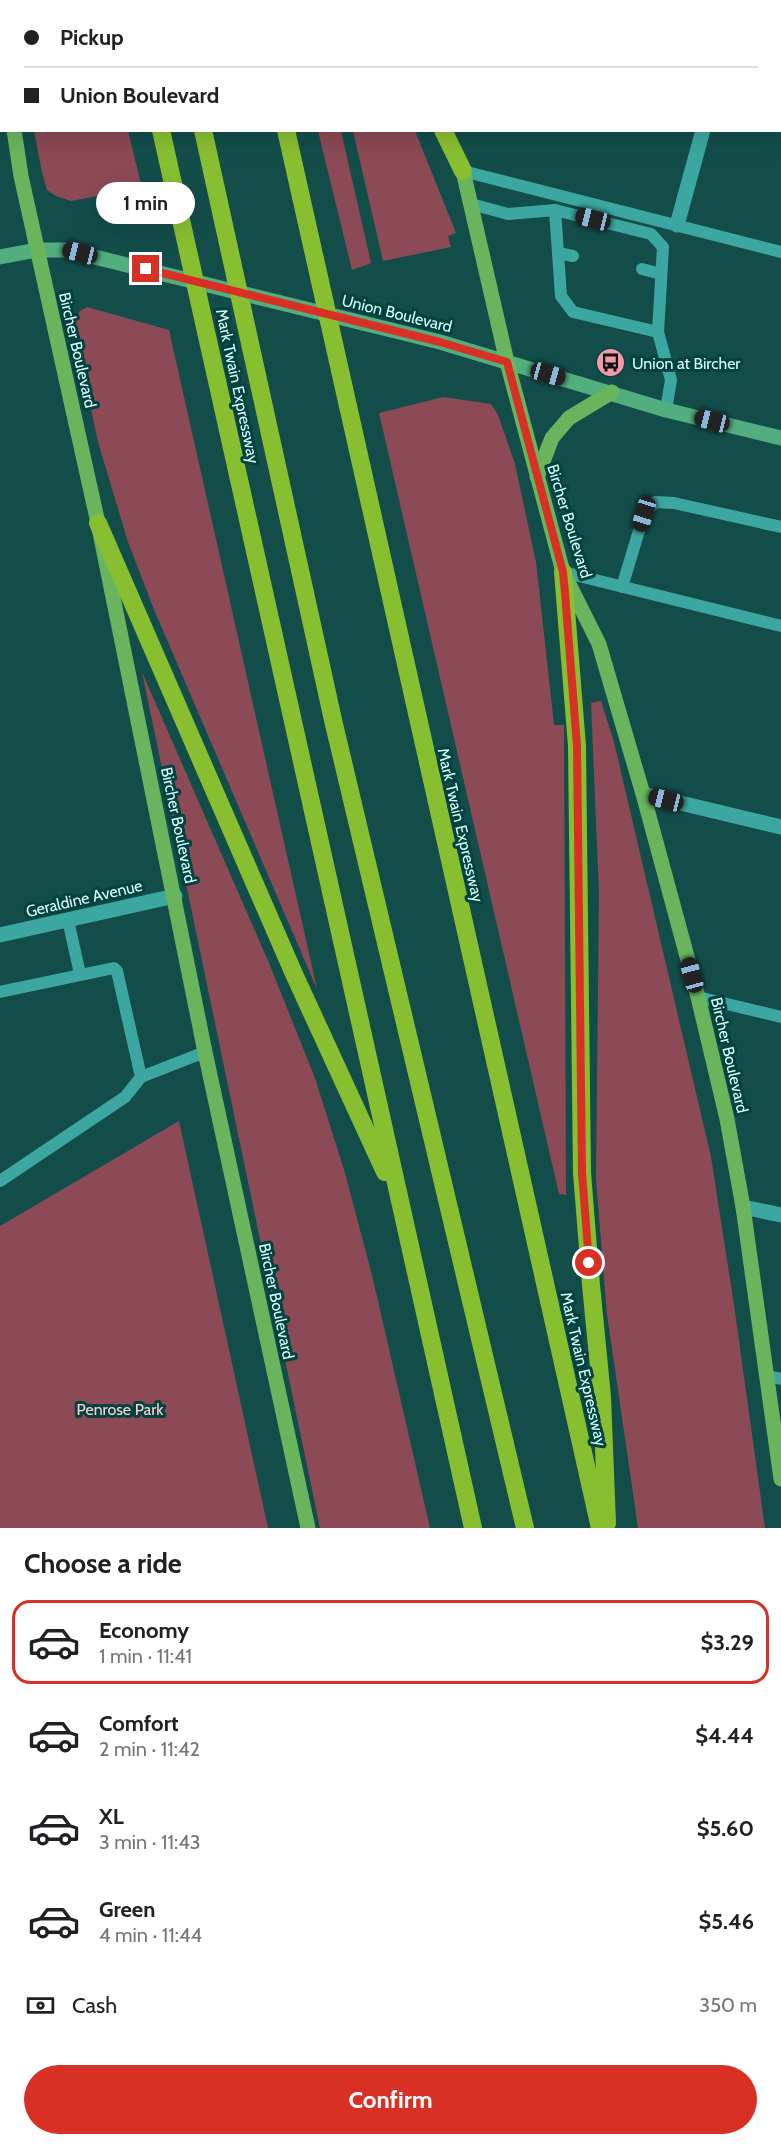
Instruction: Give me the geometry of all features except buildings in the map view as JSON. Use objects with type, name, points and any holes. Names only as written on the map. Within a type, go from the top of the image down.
[{"type":"highway","name":"Mark Twain Expressway","points":[[161,132],[473,1528]]},
{"type":"highway","points":[[203,132],[333,720],[525,1528]]},
{"type":"highway","name":"Mark Twain Expressway","points":[[286,132],[600,1528]]},
{"type":"highway","points":[[444,132],[463,171]]},
{"type":"highway","points":[[98,523],[294,974],[400,1204]]},
{"type":"highway","points":[[563,572],[577,746],[582,1173],[602,1397],[607,1528]]},
{"type":"main road","name":"Bircher Boulevard","points":[[14,132],[21,176],[98,523],[206,1052],[308,1528]]},
{"type":"main road","name":"Bircher Boulevard","points":[[455,132],[507,362],[563,572],[599,644],[643,794],[698,997],[727,1119],[774,1378],[781,1479]]},
{"type":"main road","name":"Union Boulevard","points":[[0,257],[37,250],[66,250],[80,253],[440,342],[666,410],[781,438]]},
{"type":"main road","points":[[537,477],[552,438],[569,418],[612,392]]},
{"type":"street","points":[[677,225],[702,132]]},
{"type":"street","points":[[643,794],[781,827]]},
{"type":"street","name":"Geraldine Avenue","points":[[0,935],[175,896]]},
{"type":"street","points":[[743,1207],[781,1215]]},
{"type":"lane","points":[[463,171],[781,252]]},
{"type":"lane","points":[[471,204],[508,214],[555,210],[651,234],[663,247],[658,332],[671,380],[666,410]]},
{"type":"lane","points":[[555,210],[561,296],[573,312],[658,332]]},
{"type":"lane","points":[[558,253],[573,256]]},
{"type":"lane","points":[[642,270],[661,274]]},
{"type":"lane","points":[[622,586],[644,514],[655,502],[674,503],[781,527]]},
{"type":"lane","points":[[563,572],[781,626]]},
{"type":"lane","points":[[68,920],[80,974]]},
{"type":"lane","points":[[0,992],[110,967],[114,968],[117,971],[141,1077]]},
{"type":"lane","points":[[698,997],[781,1017]]},
{"type":"lane","points":[[0,1181],[125,1097],[141,1077],[206,1052]]},
{"type":"green space","points":[[34,132],[128,132],[142,188],[71,201],[47,190]]},
{"type":"green space","points":[[318,132],[341,132],[371,263],[352,270]]},
{"type":"green space","points":[[353,132],[415,132],[456,233],[448,236],[451,247],[383,261]]},
{"type":"green space","points":[[87,307],[169,330],[317,989],[155,612],[128,542],[98,442],[73,322],[80,311]]},
{"type":"green space","points":[[443,397],[491,404],[498,415],[515,464],[536,562],[554,725],[564,725],[566,1195],[559,1194],[379,413]]},
{"type":"green space","points":[[142,672],[269,963],[315,1078],[345,1173],[372,1275],[430,1528],[320,1528]]},
{"type":"green space","points":[[601,701],[614,742],[711,1157],[765,1528],[638,1528],[607,1314],[596,1179],[599,893],[591,703]]},
{"type":"green space","name":"Penrose Park","points":[[179,1121],[268,1528],[0,1528],[0,1226]]},
{"type":"place","name":"Union at Bircher","points":[[611,363]]},
{"type":"route","points":[[146,269],[440,342],[507,362],[563,572],[571,656],[577,746],[582,1173],[589,1263]]}]
